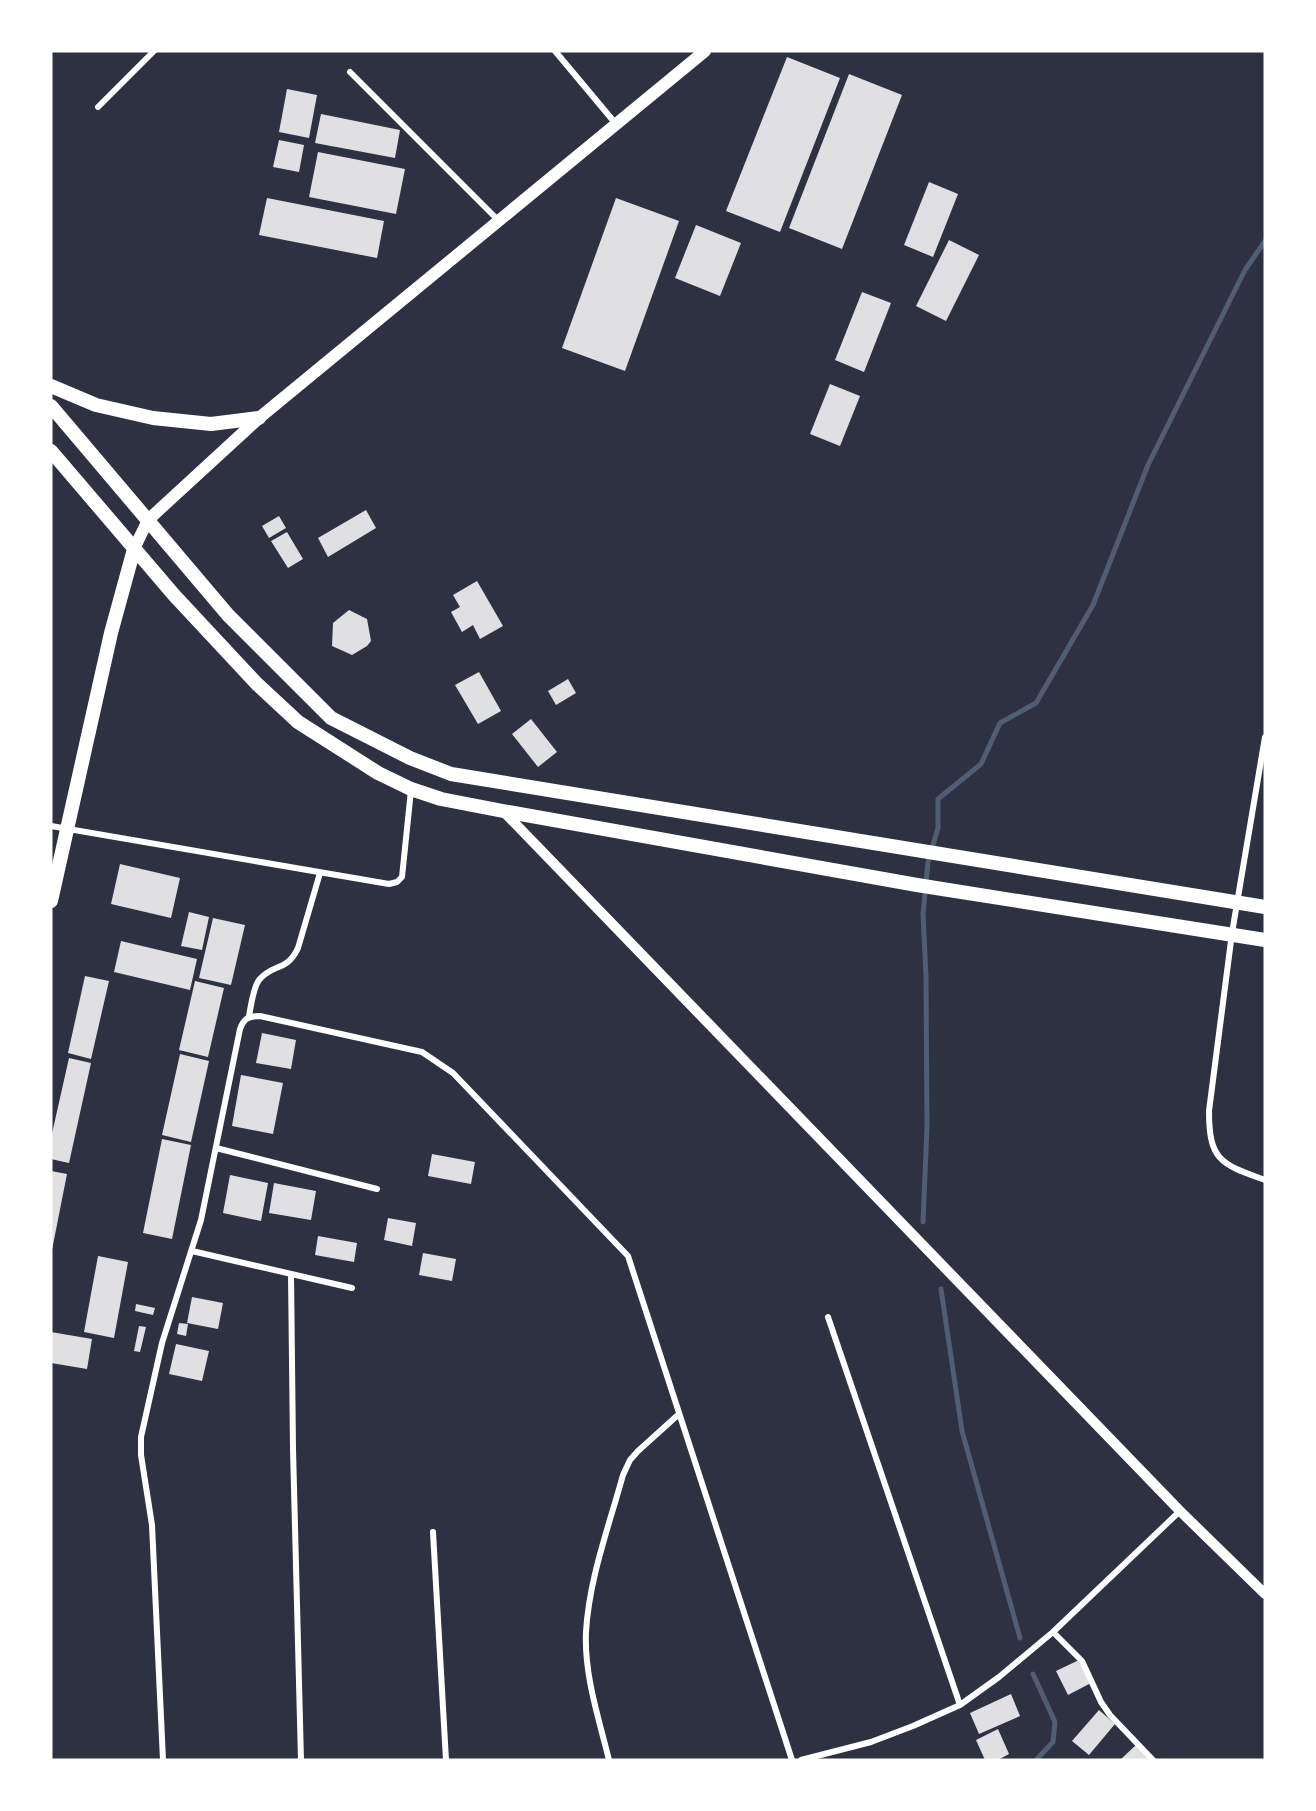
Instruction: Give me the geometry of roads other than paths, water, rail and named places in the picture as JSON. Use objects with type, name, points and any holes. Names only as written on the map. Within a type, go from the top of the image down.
[{"type":"main road","points":[[51,901],[111,633],[134,549],[148,520],[259,418],[705,51]]},
{"type":"main road","points":[[51,386],[96,405],[153,418],[212,424],[259,418]]},
{"type":"main road","points":[[51,406],[228,615],[331,718],[410,759],[452,774],[1265,907]]},
{"type":"main road","points":[[51,451],[134,549],[249,676],[298,722],[378,773],[411,789],[503,811],[917,885],[1265,940]]},
{"type":"street","points":[[98,107],[154,51]]},
{"type":"street","points":[[555,51],[616,125]]},
{"type":"street","points":[[350,72],[500,222]]},
{"type":"street","points":[[1265,737],[1232,933],[1209,1112],[1209,1138],[1216,1155],[1234,1169],[1265,1179]]},
{"type":"street","points":[[51,826],[389,884],[397,882],[402,877],[411,789]]},
{"type":"street","points":[[503,811],[1180,1511],[1265,1594]]},
{"type":"street","points":[[163,1760],[152,1525],[141,1455],[141,1437],[162,1342],[201,1220],[240,1029],[243,1021],[249,1016],[258,982],[267,973],[293,960],[320,873]]},
{"type":"street","points":[[249,1016],[260,1016],[422,1053],[453,1073],[628,1256],[792,1760]]},
{"type":"street","points":[[216,1148],[377,1190]]},
{"type":"street","points":[[192,1251],[352,1288]]},
{"type":"street","points":[[291,1274],[301,1760]]},
{"type":"street","points":[[828,1317],[960,1705]]},
{"type":"street","points":[[609,1760],[588,1666],[586,1634],[591,1591],[623,1475],[630,1460],[679,1414]]},
{"type":"street","points":[[801,1760],[871,1742],[960,1705],[999,1677],[1053,1632],[1180,1511]]},
{"type":"street","points":[[433,1532],[446,1760]]},
{"type":"street","points":[[1053,1632],[1082,1661],[1101,1702],[1110,1715],[1153,1760]]},
{"type":"waterway","points":[[923,1222],[927,1127],[926,976],[923,914],[928,862],[938,828],[938,799],[981,764],[1000,723],[1036,703],[1093,605],[1148,465],[1245,270],[1265,241]]},
{"type":"waterway","points":[[941,1289],[962,1431],[1020,1638]]},
{"type":"waterway","points":[[1033,1674],[1055,1722],[1053,1742],[1036,1760]]}]
